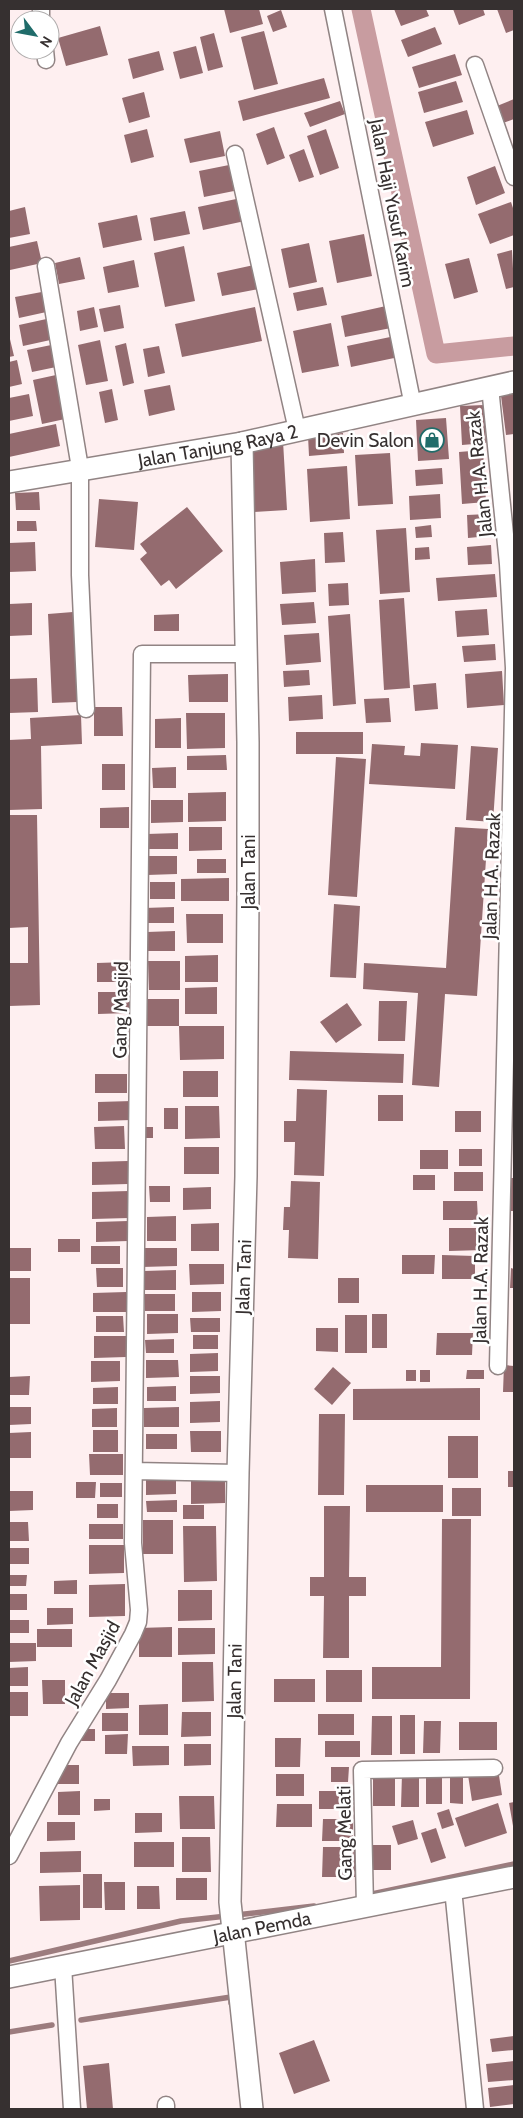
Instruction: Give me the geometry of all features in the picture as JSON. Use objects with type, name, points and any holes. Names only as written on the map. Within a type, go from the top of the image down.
[{"type":"street","name":"Jalan Haji Yusuf Karim","points":[[334,9],[412,406]]},
{"type":"street","points":[[475,66],[514,177]]},
{"type":"street","points":[[234,154],[297,430]]},
{"type":"street","points":[[46,266],[80,468],[80,575],[86,709]]},
{"type":"street","name":"Jalan Tanjung Raya 2","points":[[9,482],[80,468],[242,443],[514,382]]},
{"type":"street","name":"Jalan H.A. Razak","points":[[490,387],[508,564],[514,668],[498,1366]]},
{"type":"street","name":"Jalan Tani","points":[[242,443],[247,654],[246,1176],[230,1902],[252,2109]]},
{"type":"street","name":"Gang Masjid","points":[[134,1471],[142,654],[247,654]]},
{"type":"street","points":[[134,1471],[238,1472]]},
{"type":"street","name":"Jalan Masjid","points":[[9,1856],[69,1743],[108,1680],[138,1622],[134,1559],[134,1471]]},
{"type":"street","name":"Gang Melati","points":[[365,1907],[362,1770],[494,1768]]},
{"type":"street","name":"Jalan Pemda","points":[[9,1977],[234,1928],[365,1907],[514,1878]]},
{"type":"street","points":[[453,1889],[475,2109]]},
{"type":"street","points":[[63,1966],[72,2109]]},
{"type":"building","points":[[224,9],[259,9],[263,24],[230,33]]},
{"type":"building","points":[[394,9],[426,9],[429,16],[401,26]]},
{"type":"building","points":[[453,9],[483,9],[485,15],[459,25]]},
{"type":"building","points":[[497,9],[514,9],[514,30],[506,33]]},
{"type":"building","points":[[281,10],[287,27],[273,32],[267,16]]},
{"type":"building","points":[[100,26],[108,55],[66,66],[60,45],[60,37]]},
{"type":"building","points":[[435,27],[442,44],[408,57],[401,40]]},
{"type":"building","points":[[264,31],[278,84],[254,90],[241,37]]},
{"type":"building","points":[[214,33],[223,67],[208,71],[200,37]]},
{"type":"building","points":[[196,46],[203,73],[180,79],[173,52]]},
{"type":"building","points":[[159,51],[164,70],[133,79],[128,59]]},
{"type":"building","points":[[455,54],[462,75],[419,88],[412,67]]},
{"type":"building","points":[[324,78],[330,98],[243,121],[238,101]]},
{"type":"building","points":[[456,81],[463,102],[424,113],[418,92]]},
{"type":"building","points":[[144,92],[150,117],[129,123],[122,98]]},
{"type":"building","points":[[514,99],[514,119],[503,123],[497,106]]},
{"type":"building","points":[[340,101],[345,114],[310,127],[304,113]]},
{"type":"building","points":[[467,110],[474,134],[433,147],[425,122]]},
{"type":"building","points":[[274,127],[285,158],[267,165],[256,134]]},
{"type":"building","points":[[147,129],[154,157],[131,163],[124,135]]},
{"type":"building","points":[[326,129],[339,168],[320,175],[307,136]]},
{"type":"building","points":[[220,131],[225,156],[190,163],[184,139]]},
{"type":"building","points":[[304,149],[314,177],[299,182],[289,155]]},
{"type":"building","points":[[229,165],[234,191],[204,197],[199,171]]},
{"type":"building","points":[[495,166],[505,193],[476,205],[467,177]]},
{"type":"building","points":[[241,198],[245,221],[203,230],[198,207]]},
{"type":"building","points":[[511,202],[514,211],[514,235],[490,244],[478,214]]},
{"type":"building","points":[[25,207],[30,234],[9,238],[9,211]]},
{"type":"building","points":[[185,211],[190,234],[154,241],[150,218]]},
{"type":"building","points":[[137,215],[142,240],[103,248],[98,223]]},
{"type":"building","points":[[364,234],[372,276],[337,283],[329,241]]},
{"type":"building","points":[[37,241],[42,263],[10,270],[9,247]]},
{"type":"building","points":[[309,243],[317,282],[289,288],[281,249]]},
{"type":"building","points":[[184,246],[195,301],[165,307],[154,253]]},
{"type":"building","points":[[512,250],[514,287],[506,289],[497,254]]},
{"type":"building","points":[[80,257],[85,279],[59,284],[55,263]]},
{"type":"building","points":[[469,258],[478,292],[454,299],[445,264]]},
{"type":"building","points":[[134,260],[139,287],[108,293],[103,267]]},
{"type":"building","points":[[254,265],[259,289],[222,296],[217,273]]},
{"type":"building","points":[[323,287],[327,305],[297,311],[293,293]]},
{"type":"building","points":[[47,291],[51,311],[19,318],[15,297]]},
{"type":"building","points":[[120,305],[124,328],[104,332],[99,309]]},
{"type":"building","points":[[386,306],[391,328],[345,337],[341,316]]},
{"type":"building","points":[[94,307],[98,327],[80,331],[77,311]]},
{"type":"building","points":[[255,307],[262,341],[182,357],[175,324]]},
{"type":"building","points":[[51,318],[55,339],[23,346],[19,325]]},
{"type":"building","points":[[331,323],[339,366],[302,373],[293,331]]},
{"type":"building","points":[[9,335],[14,356],[9,357]]},
{"type":"building","points":[[395,336],[399,357],[351,367],[347,346]]},
{"type":"building","points":[[100,340],[108,381],[86,385],[78,345]]},
{"type":"building","points":[[126,343],[134,383],[123,386],[115,346]]},
{"type":"building","points":[[56,344],[61,366],[32,372],[27,350]]},
{"type":"building","points":[[159,346],[165,373],[148,377],[143,349]]},
{"type":"building","points":[[17,360],[22,384],[9,387],[9,362]]},
{"type":"building","points":[[56,375],[65,419],[42,424],[33,380]]},
{"type":"building","points":[[170,385],[175,410],[149,416],[144,390]]},
{"type":"building","points":[[514,386],[514,434],[506,435],[500,388]]},
{"type":"building","points":[[112,389],[118,420],[105,423],[99,392]]},
{"type":"building","points":[[29,394],[33,416],[9,421],[9,398]]},
{"type":"building","points":[[484,405],[486,443],[462,445],[460,406]]},
{"type":"building","name":"Devin Salon","points":[[446,418],[449,459],[418,461],[416,420]]},
{"type":"building","points":[[56,424],[60,446],[9,457],[9,434]]},
{"type":"building","points":[[343,433],[344,453],[309,456],[308,436]]},
{"type":"building","points":[[283,441],[287,510],[254,512],[250,444]]},
{"type":"building","points":[[483,450],[486,502],[462,504],[459,452]]},
{"type":"building","points":[[390,453],[393,504],[358,506],[355,455]]},
{"type":"building","points":[[347,466],[350,519],[310,522],[307,469]]},
{"type":"building","points":[[442,468],[443,484],[416,486],[415,470]]},
{"type":"building","points":[[39,492],[40,510],[16,510],[15,493]]},
{"type":"building","points":[[440,494],[441,518],[410,520],[409,496]]},
{"type":"building","points":[[99,499],[138,502],[134,550],[95,547]]},
{"type":"building","points":[[187,507],[223,551],[176,589],[169,580],[161,586],[140,559],[147,553],[140,544]]},
{"type":"building","points":[[488,514],[489,536],[468,538],[467,515]]},
{"type":"building","points":[[17,521],[36,521],[37,531],[17,531]]},
{"type":"building","points":[[431,525],[432,537],[416,538],[415,527]]},
{"type":"building","points":[[406,528],[410,592],[380,594],[376,530]]},
{"type":"building","points":[[343,532],[345,562],[325,563],[324,533]]},
{"type":"building","points":[[35,542],[36,571],[9,572],[9,543]]},
{"type":"building","points":[[491,545],[492,564],[468,565],[467,547]]},
{"type":"building","points":[[429,547],[430,559],[415,560],[415,548]]},
{"type":"building","points":[[315,559],[316,592],[282,594],[280,562]]},
{"type":"building","points":[[495,574],[497,597],[438,601],[436,578]]},
{"type":"building","points":[[348,583],[349,605],[329,606],[328,584]]},
{"type":"building","points":[[404,598],[410,688],[384,690],[379,600]]},
{"type":"building","points":[[314,602],[316,623],[282,625],[280,604]]},
{"type":"building","points":[[32,603],[32,635],[9,636],[9,604]]},
{"type":"building","points":[[487,609],[489,635],[457,637],[455,611]]},
{"type":"building","points":[[73,612],[77,702],[52,703],[48,614]]},
{"type":"building","points":[[179,614],[179,631],[154,631],[154,615]]},
{"type":"building","points":[[350,614],[356,704],[333,706],[328,616]]},
{"type":"building","points":[[319,633],[321,662],[286,665],[284,635]]},
{"type":"building","points":[[495,644],[496,660],[464,662],[462,646]]},
{"type":"building","points":[[309,670],[310,685],[284,687],[283,671]]},
{"type":"building","points":[[502,671],[504,705],[467,708],[465,674]]},
{"type":"building","points":[[228,674],[228,702],[189,702],[188,675]]},
{"type":"building","points":[[37,678],[38,712],[9,713],[9,679]]},
{"type":"building","points":[[436,683],[438,709],[415,711],[413,685]]},
{"type":"building","points":[[322,695],[323,719],[289,721],[288,697]]},
{"type":"building","points":[[389,698],[391,722],[366,723],[364,699]]},
{"type":"building","points":[[94,707],[122,707],[123,736],[94,736]]},
{"type":"building","points":[[186,713],[225,713],[225,748],[187,749]]},
{"type":"building","points":[[81,715],[82,744],[41,746],[42,809],[9,810],[9,740],[31,739],[30,718]]},
{"type":"building","points":[[181,718],[181,748],[155,748],[155,719]]},
{"type":"building","points":[[296,732],[363,732],[363,754],[296,754]]},
{"type":"building","points":[[421,743],[458,745],[455,789],[369,784],[372,744],[405,746],[404,755],[420,756]]},
{"type":"building","points":[[471,746],[498,748],[493,822],[466,820]]},
{"type":"building","points":[[226,755],[227,770],[187,770],[187,756]]},
{"type":"building","points":[[336,757],[366,759],[357,897],[328,895]]},
{"type":"building","points":[[102,764],[125,764],[125,790],[102,790]]},
{"type":"building","points":[[176,767],[176,788],[153,788],[152,768]]},
{"type":"building","points":[[226,792],[226,821],[188,822],[188,793]]},
{"type":"building","points":[[151,800],[183,800],[183,822],[151,823]]},
{"type":"building","points":[[129,807],[129,828],[100,828],[100,808]]},
{"type":"building","points":[[9,815],[37,815],[40,1005],[9,1006],[9,963],[28,963],[28,927],[9,928]]},
{"type":"building","points":[[189,827],[222,827],[222,850],[189,851]]},
{"type":"building","points":[[455,827],[488,829],[477,996],[445,994],[439,1087],[412,1085],[418,993],[363,989],[364,963],[446,968]]},
{"type":"building","points":[[178,833],[178,849],[147,849],[147,834]]},
{"type":"building","points":[[146,856],[177,856],[177,874],[147,875]]},
{"type":"building","points":[[197,859],[226,859],[226,873],[197,873]]},
{"type":"building","points":[[229,878],[229,901],[181,901],[181,879]]},
{"type":"building","points":[[150,882],[175,882],[175,899],[150,899]]},
{"type":"building","points":[[334,904],[360,906],[356,978],[330,977]]},
{"type":"building","points":[[174,907],[174,923],[144,923],[144,908]]},
{"type":"building","points":[[186,914],[223,914],[223,943],[187,943]]},
{"type":"building","points":[[175,931],[175,951],[147,951],[147,932]]},
{"type":"building","points":[[218,955],[218,982],[185,982],[185,956]]},
{"type":"building","points":[[148,961],[180,961],[180,990],[149,990]]},
{"type":"building","points":[[127,962],[127,982],[97,982],[97,963]]},
{"type":"building","points":[[217,987],[217,1014],[185,1014],[185,988]]},
{"type":"building","points":[[98,992],[129,992],[129,1013],[98,1014]]},
{"type":"building","points":[[147,999],[179,999],[179,1026],[147,1026]]},
{"type":"building","points":[[379,1001],[407,1001],[405,1041],[378,1041]]},
{"type":"building","points":[[347,1003],[362,1025],[336,1043],[320,1022]]},
{"type":"building","points":[[179,1026],[224,1026],[224,1059],[180,1060]]},
{"type":"building","points":[[290,1051],[404,1054],[403,1083],[289,1080]]},
{"type":"building","points":[[183,1071],[218,1071],[218,1097],[183,1097]]},
{"type":"building","points":[[95,1074],[127,1074],[127,1093],[95,1093]]},
{"type":"building","points":[[297,1089],[327,1090],[324,1176],[294,1175],[295,1142],[284,1142],[284,1121],[296,1121]]},
{"type":"building","points":[[378,1095],[403,1095],[403,1121],[378,1121]]},
{"type":"building","points":[[132,1101],[132,1120],[98,1121],[98,1102]]},
{"type":"building","points":[[185,1106],[219,1106],[220,1138],[185,1139]]},
{"type":"building","points":[[164,1108],[178,1108],[178,1129],[164,1129]]},
{"type":"building","points":[[455,1111],[481,1111],[481,1132],[455,1132]]},
{"type":"building","points":[[124,1126],[125,1149],[95,1149],[94,1127]]},
{"type":"building","points":[[142,1127],[153,1127],[153,1138],[142,1138]]},
{"type":"building","points":[[184,1147],[219,1147],[219,1174],[184,1174]]},
{"type":"building","points":[[459,1149],[482,1149],[482,1166],[459,1166]]},
{"type":"building","points":[[420,1150],[448,1150],[448,1169],[420,1169]]},
{"type":"building","points":[[128,1161],[128,1184],[92,1185],[92,1162]]},
{"type":"building","points":[[454,1172],[483,1172],[483,1191],[454,1191]]},
{"type":"building","points":[[413,1175],[435,1175],[435,1190],[413,1190]]},
{"type":"building","points":[[511,1178],[514,1178],[514,1211],[509,1211]]},
{"type":"building","points":[[291,1181],[320,1182],[318,1259],[288,1258],[289,1230],[283,1230],[284,1207],[290,1207]]},
{"type":"building","points":[[149,1186],[170,1186],[170,1202],[150,1202]]},
{"type":"building","points":[[211,1187],[211,1209],[183,1210],[183,1188]]},
{"type":"building","points":[[129,1191],[129,1218],[92,1219],[92,1192]]},
{"type":"building","points":[[443,1201],[477,1201],[478,1220],[443,1220]]},
{"type":"building","points":[[176,1216],[176,1241],[147,1241],[147,1217]]},
{"type":"building","points":[[128,1221],[128,1241],[96,1242],[96,1222]]},
{"type":"building","points":[[219,1223],[219,1251],[191,1251],[191,1224]]},
{"type":"building","points":[[449,1228],[483,1228],[483,1250],[449,1251]]},
{"type":"building","points":[[58,1239],[80,1239],[80,1252],[58,1252]]},
{"type":"building","points":[[91,1246],[120,1246],[120,1264],[91,1264]]},
{"type":"building","points":[[9,1248],[31,1248],[31,1271],[9,1271]]},
{"type":"building","points":[[142,1248],[177,1248],[177,1266],[142,1267]]},
{"type":"building","points":[[402,1255],[435,1255],[434,1274],[402,1274]]},
{"type":"building","points":[[442,1255],[475,1256],[475,1279],[442,1279]]},
{"type":"building","points":[[189,1264],[224,1264],[224,1284],[190,1285]]},
{"type":"building","points":[[96,1268],[123,1268],[123,1287],[97,1287]]},
{"type":"building","points":[[511,1268],[514,1269],[514,1288],[510,1288]]},
{"type":"building","points":[[176,1270],[176,1290],[144,1290],[144,1271]]},
{"type":"building","points":[[9,1278],[30,1278],[30,1324],[9,1324]]},
{"type":"building","points":[[338,1278],[359,1278],[359,1303],[338,1303]]},
{"type":"building","points":[[126,1292],[126,1312],[93,1312],[93,1293]]},
{"type":"building","points":[[192,1292],[221,1292],[221,1311],[192,1312]]},
{"type":"building","points":[[145,1294],[175,1294],[175,1311],[145,1311]]},
{"type":"building","points":[[147,1314],[178,1314],[178,1333],[147,1334]]},
{"type":"building","points":[[372,1314],[387,1314],[387,1348],[372,1348]]},
{"type":"building","points":[[345,1315],[367,1315],[367,1353],[345,1353]]},
{"type":"building","points":[[96,1316],[123,1316],[124,1332],[96,1332]]},
{"type":"building","points":[[190,1318],[220,1318],[220,1332],[191,1332]]},
{"type":"building","points":[[316,1328],[338,1328],[338,1352],[316,1351]]},
{"type":"building","points":[[437,1333],[473,1333],[472,1355],[436,1355]]},
{"type":"building","points":[[193,1335],[218,1335],[218,1349],[193,1349]]},
{"type":"building","points":[[94,1336],[126,1336],[126,1357],[94,1358]]},
{"type":"building","points":[[174,1339],[174,1353],[146,1353],[145,1340]]},
{"type":"building","points":[[218,1353],[218,1371],[190,1372],[190,1354]]},
{"type":"building","points":[[146,1360],[178,1360],[179,1377],[146,1378]]},
{"type":"building","points":[[91,1361],[120,1361],[120,1381],[91,1382]]},
{"type":"building","points":[[504,1365],[514,1366],[514,1392],[503,1392]]},
{"type":"building","points":[[333,1367],[351,1383],[332,1405],[314,1389]]},
{"type":"building","points":[[406,1370],[416,1370],[416,1381],[406,1381]]},
{"type":"building","points":[[420,1370],[430,1370],[430,1382],[420,1382]]},
{"type":"building","points":[[467,1370],[484,1370],[484,1379],[466,1379]]},
{"type":"building","points":[[30,1376],[29,1395],[9,1395],[9,1377]]},
{"type":"building","points":[[190,1376],[220,1376],[220,1393],[190,1394]]},
{"type":"building","points":[[176,1386],[176,1401],[147,1401],[147,1387]]},
{"type":"building","points":[[118,1387],[118,1404],[93,1404],[93,1388]]},
{"type":"building","points":[[480,1388],[480,1420],[353,1420],[353,1389]]},
{"type":"building","points":[[220,1401],[220,1422],[190,1423],[190,1402]]},
{"type":"building","points":[[9,1407],[31,1407],[31,1424],[9,1425]]},
{"type":"building","points":[[179,1407],[179,1427],[144,1427],[144,1408]]},
{"type":"building","points":[[117,1408],[117,1427],[92,1427],[92,1409]]},
{"type":"building","points":[[319,1414],[345,1414],[344,1495],[318,1495]]},
{"type":"building","points":[[93,1430],[118,1430],[118,1452],[93,1452]]},
{"type":"building","points":[[190,1431],[221,1431],[221,1452],[191,1452]]},
{"type":"building","points":[[31,1432],[31,1458],[9,1458],[9,1433]]},
{"type":"building","points":[[146,1434],[177,1434],[177,1449],[146,1449]]},
{"type":"building","points":[[448,1436],[478,1436],[478,1478],[448,1478]]},
{"type":"building","points":[[89,1454],[123,1454],[123,1475],[90,1475]]},
{"type":"building","points":[[508,1471],[514,1471],[514,1487],[508,1487]]},
{"type":"building","points":[[176,1473],[176,1494],[146,1495],[146,1474]]},
{"type":"building","points":[[191,1475],[225,1475],[225,1503],[191,1504]]},
{"type":"building","points":[[76,1482],[96,1482],[95,1498],[76,1498]]},
{"type":"building","points":[[100,1483],[122,1483],[122,1497],[100,1497]]},
{"type":"building","points":[[366,1485],[443,1485],[443,1512],[366,1512]]},
{"type":"building","points":[[452,1488],[481,1488],[481,1516],[452,1516]]},
{"type":"building","points":[[9,1491],[33,1491],[33,1510],[9,1511]]},
{"type":"building","points":[[177,1500],[177,1512],[147,1512],[146,1501]]},
{"type":"building","points":[[97,1504],[118,1504],[118,1518],[97,1518]]},
{"type":"building","points":[[183,1505],[204,1505],[204,1519],[183,1519]]},
{"type":"building","points":[[324,1506],[350,1506],[349,1577],[366,1577],[366,1596],[349,1596],[349,1658],[323,1658],[324,1596],[310,1596],[310,1577],[324,1577]]},
{"type":"building","points":[[442,1519],[471,1519],[470,1699],[372,1699],[372,1667],[441,1667]]},
{"type":"building","points":[[143,1520],[173,1520],[173,1554],[143,1554]]},
{"type":"building","points":[[9,1522],[28,1522],[29,1541],[9,1541]]},
{"type":"building","points":[[89,1524],[123,1524],[123,1539],[89,1539]]},
{"type":"building","points":[[183,1526],[216,1526],[217,1581],[184,1582]]},
{"type":"building","points":[[89,1545],[124,1545],[124,1573],[89,1574]]},
{"type":"building","points":[[9,1548],[29,1548],[29,1564],[9,1564]]},
{"type":"building","points":[[10,1575],[27,1575],[26,1586],[10,1586]]},
{"type":"building","points":[[77,1580],[77,1594],[54,1594],[54,1581]]},
{"type":"building","points":[[125,1584],[125,1616],[89,1617],[89,1585]]},
{"type":"building","points":[[178,1590],[212,1590],[212,1620],[178,1621]]},
{"type":"building","points":[[9,1594],[27,1594],[27,1610],[9,1610]]},
{"type":"building","points":[[47,1608],[73,1608],[73,1624],[47,1625]]},
{"type":"building","points":[[9,1620],[29,1620],[29,1633],[9,1633]]},
{"type":"building","points":[[172,1627],[172,1657],[139,1657],[139,1628]]},
{"type":"building","points":[[178,1628],[215,1628],[215,1654],[178,1655]]},
{"type":"building","points":[[37,1629],[72,1629],[72,1647],[37,1647]]},
{"type":"building","points":[[9,1643],[36,1643],[36,1661],[9,1662]]},
{"type":"building","points":[[182,1662],[213,1662],[214,1701],[182,1702]]},
{"type":"building","points":[[28,1667],[28,1686],[9,1686],[9,1668]]},
{"type":"building","points":[[326,1670],[362,1670],[362,1702],[326,1702]]},
{"type":"building","points":[[274,1679],[315,1679],[315,1702],[274,1702]]},
{"type":"building","points":[[42,1680],[65,1680],[65,1704],[43,1704]]},
{"type":"building","points":[[9,1692],[28,1692],[28,1716],[9,1716]]},
{"type":"building","points":[[106,1693],[129,1693],[129,1708],[106,1709]]},
{"type":"building","points":[[168,1704],[168,1735],[139,1735],[139,1705]]},
{"type":"building","points":[[182,1712],[211,1712],[211,1736],[181,1737]]},
{"type":"building","points":[[102,1713],[128,1713],[128,1731],[102,1731]]},
{"type":"building","points":[[318,1714],[354,1714],[354,1735],[318,1735]]},
{"type":"building","points":[[400,1715],[415,1715],[415,1754],[400,1754]]},
{"type":"building","points":[[372,1716],[392,1716],[392,1755],[371,1755]]},
{"type":"building","points":[[424,1721],[441,1721],[440,1753],[423,1753]]},
{"type":"building","points":[[459,1722],[497,1722],[497,1750],[459,1750]]},
{"type":"building","points":[[80,1729],[95,1729],[95,1741],[80,1741]]},
{"type":"building","points":[[128,1734],[127,1754],[105,1754],[105,1735]]},
{"type":"building","points":[[275,1738],[301,1738],[300,1767],[275,1767]]},
{"type":"building","points":[[325,1741],[360,1741],[360,1757],[325,1757]]},
{"type":"building","points":[[184,1744],[211,1744],[211,1765],[184,1766]]},
{"type":"building","points":[[132,1746],[169,1746],[169,1765],[133,1766]]},
{"type":"building","points":[[58,1765],[79,1765],[79,1784],[58,1784]]},
{"type":"building","points":[[331,1767],[349,1767],[348,1782],[331,1782]]},
{"type":"building","points":[[498,1769],[502,1795],[472,1801],[468,1775]]},
{"type":"building","points":[[426,1772],[442,1772],[442,1804],[426,1804]]},
{"type":"building","points":[[450,1772],[463,1772],[463,1804],[450,1803]]},
{"type":"building","points":[[276,1774],[304,1774],[304,1796],[276,1796]]},
{"type":"building","points":[[402,1774],[419,1774],[419,1807],[401,1807]]},
{"type":"building","points":[[373,1776],[395,1776],[395,1806],[373,1806]]},
{"type":"building","points":[[80,1791],[80,1815],[58,1815],[58,1792]]},
{"type":"building","points":[[319,1791],[348,1791],[348,1809],[319,1809]]},
{"type":"building","points":[[179,1796],[214,1796],[215,1829],[180,1829]]},
{"type":"building","points":[[94,1799],[110,1799],[110,1810],[94,1811]]},
{"type":"building","points":[[514,1802],[514,1826],[513,1826],[509,1803]]},
{"type":"building","points":[[498,1803],[507,1833],[465,1847],[455,1818]]},
{"type":"building","points":[[277,1804],[312,1804],[312,1827],[276,1827]]},
{"type":"building","points":[[449,1809],[454,1825],[442,1829],[437,1813]]},
{"type":"building","points":[[135,1813],[162,1813],[162,1832],[135,1833]]},
{"type":"building","points":[[323,1819],[353,1819],[353,1841],[322,1841]]},
{"type":"building","points":[[413,1820],[418,1839],[398,1845],[392,1826]]},
{"type":"building","points":[[47,1822],[75,1822],[75,1840],[47,1841]]},
{"type":"building","points":[[436,1828],[446,1858],[431,1863],[421,1833]]},
{"type":"building","points":[[182,1837],[210,1837],[211,1872],[182,1872]]},
{"type":"building","points":[[134,1842],[174,1842],[174,1867],[134,1867]]},
{"type":"building","points":[[373,1845],[391,1845],[391,1870],[373,1870]]},
{"type":"building","points":[[323,1847],[357,1847],[356,1877],[322,1877]]},
{"type":"building","points":[[81,1851],[81,1872],[40,1873],[40,1852]]},
{"type":"building","points":[[83,1874],[102,1874],[102,1908],[83,1908]]},
{"type":"building","points":[[176,1878],[207,1878],[207,1900],[176,1900]]},
{"type":"building","points":[[104,1882],[125,1882],[125,1910],[105,1910]]},
{"type":"building","points":[[80,1885],[80,1920],[40,1921],[39,1886]]},
{"type":"building","points":[[137,1886],[159,1886],[160,1909],[137,1909]]},
{"type":"building","points":[[514,2036],[514,2050],[492,2052],[490,2039]]},
{"type":"building","points":[[314,2040],[330,2081],[294,2094],[279,2053]]},
{"type":"building","points":[[514,2061],[514,2080],[488,2082],[486,2064]]},
{"type":"building","points":[[109,2063],[113,2109],[87,2109],[83,2066]]},
{"type":"building","points":[[514,2085],[514,2104],[490,2107],[488,2088]]},
{"type":"waterway","points":[[361,9],[436,354],[514,346]]},
{"type":"waterway","points":[[367,1895],[514,1864]]},
{"type":"waterway","points":[[236,1915],[314,1906]]},
{"type":"waterway","points":[[9,1961],[181,1921],[227,1916]]},
{"type":"waterway","points":[[81,2020],[231,1997],[231,2003]]},
{"type":"waterway","points":[[9,2032],[52,2025]]},
{"type":"place","name":"Devin Salon","points":[[432,440]]}]
